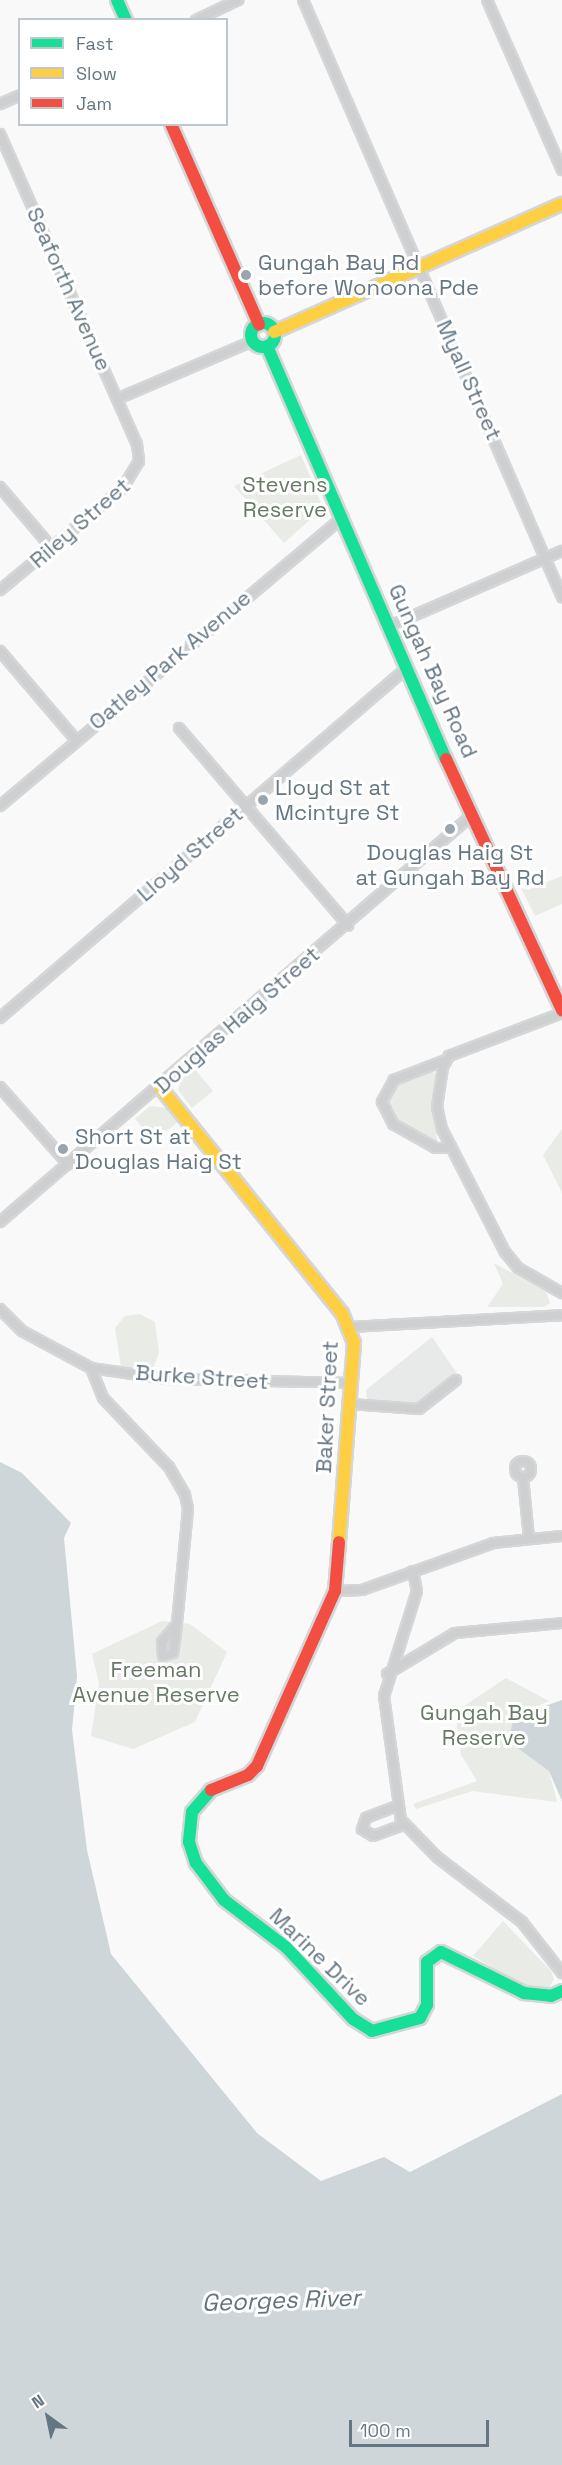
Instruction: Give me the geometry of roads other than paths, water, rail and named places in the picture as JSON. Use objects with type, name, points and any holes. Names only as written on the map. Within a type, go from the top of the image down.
[{"type":"street","points":[[117,0],[125,18]]},
{"type":"street","points":[[200,18],[238,0]]},
{"type":"street","name":"Myall Street","points":[[303,0],[562,597]]},
{"type":"street","points":[[488,0],[562,170]]},
{"type":"street","points":[[0,104],[18,96]]},
{"type":"street","points":[[172,126],[259,324]]},
{"type":"street","name":"Seaforth Avenue","points":[[0,134],[137,444]]},
{"type":"street","points":[[117,399],[253,341],[267,346],[274,332],[562,204]]},
{"type":"street","points":[[259,324],[268,325],[274,332]]},
{"type":"street","points":[[253,341],[251,333],[259,324]]},
{"type":"street","name":"Gungah Bay Road","points":[[267,346],[471,816],[481,827],[562,1011]]},
{"type":"street","name":"Riley Street","points":[[0,590],[129,482],[139,461],[137,444]]},
{"type":"street","points":[[0,487],[52,548]]},
{"type":"street","name":"Oatley Park Avenue","points":[[0,806],[343,517]]},
{"type":"street","points":[[390,626],[562,551]]},
{"type":"street","points":[[0,651],[76,740]]},
{"type":"street","name":"Lloyd Street","points":[[0,1018],[408,667]]},
{"type":"street","points":[[179,728],[348,925]]},
{"type":"street","name":"Douglas Haig Street","points":[[0,1222],[348,925],[471,816]]},
{"type":"street","points":[[451,1148],[436,1148],[393,1124],[382,1102],[394,1080],[562,1011]]},
{"type":"street","points":[[446,1060],[438,1113],[451,1148],[508,1257],[562,1293]]},
{"type":"street","points":[[0,1087],[68,1164]]},
{"type":"street","name":"Baker Street","points":[[160,1087],[350,1327],[352,1383],[335,1591],[257,1766],[248,1775]]},
{"type":"street","name":"Burke Street","points":[[0,1309],[32,1337],[91,1368],[156,1378],[352,1383]]},
{"type":"street","points":[[350,1327],[562,1316]]},
{"type":"street","points":[[91,1368],[102,1398],[169,1467],[185,1495],[188,1509],[177,1624]]},
{"type":"street","points":[[350,1404],[420,1409],[456,1380]]},
{"type":"street","points":[[523,1478],[529,1538]]},
{"type":"street","points":[[335,1591],[362,1590],[486,1545],[529,1538],[562,1536]]},
{"type":"street","points":[[413,1571],[417,1591],[387,1674],[384,1696],[397,1806],[403,1825],[522,1922],[562,1973]]},
{"type":"street","points":[[387,1674],[402,1670],[455,1633],[562,1623]]},
{"type":"street","name":"Marine Drive","points":[[248,1775],[211,1790],[196,1804],[188,1832],[196,1863],[219,1895],[286,1947],[365,2028],[389,2030],[420,2018],[428,1999],[427,1962],[441,1952],[524,1993],[551,1996],[562,1991]]},
{"type":"street","points":[[397,1806],[366,1818],[362,1829],[373,1836],[403,1825]]},
{"type":"water","name":"Georges River","points":[[0,1462],[22,1473],[71,1523],[64,1538],[77,1676],[72,1730],[87,1850],[111,1954],[257,2133],[321,2181],[384,2157],[410,2172],[562,2094],[562,2465],[0,2465]]},
{"type":"water","points":[[562,1700],[562,1801],[549,1771],[508,1741],[514,1717]]},
{"type":"place","name":"Gungah Bay Rd before Wonoona Pde","points":[[246,275]]},
{"type":"place","name":"Lloyd St at Mcintyre St","points":[[263,800]]},
{"type":"place","name":"Douglas Haig St at Gungah Bay Rd","points":[[450,829]]},
{"type":"place","name":"Short St at Douglas Haig St","points":[[63,1149]]},
{"type":"park label","name":"Stevens Reserve","points":[[285,496]]},
{"type":"park label","name":"Freeman Avenue Reserve","points":[[156,1682]]},
{"type":"park label","name":"Gungah Bay Reserve","points":[[484,1724]]}]
